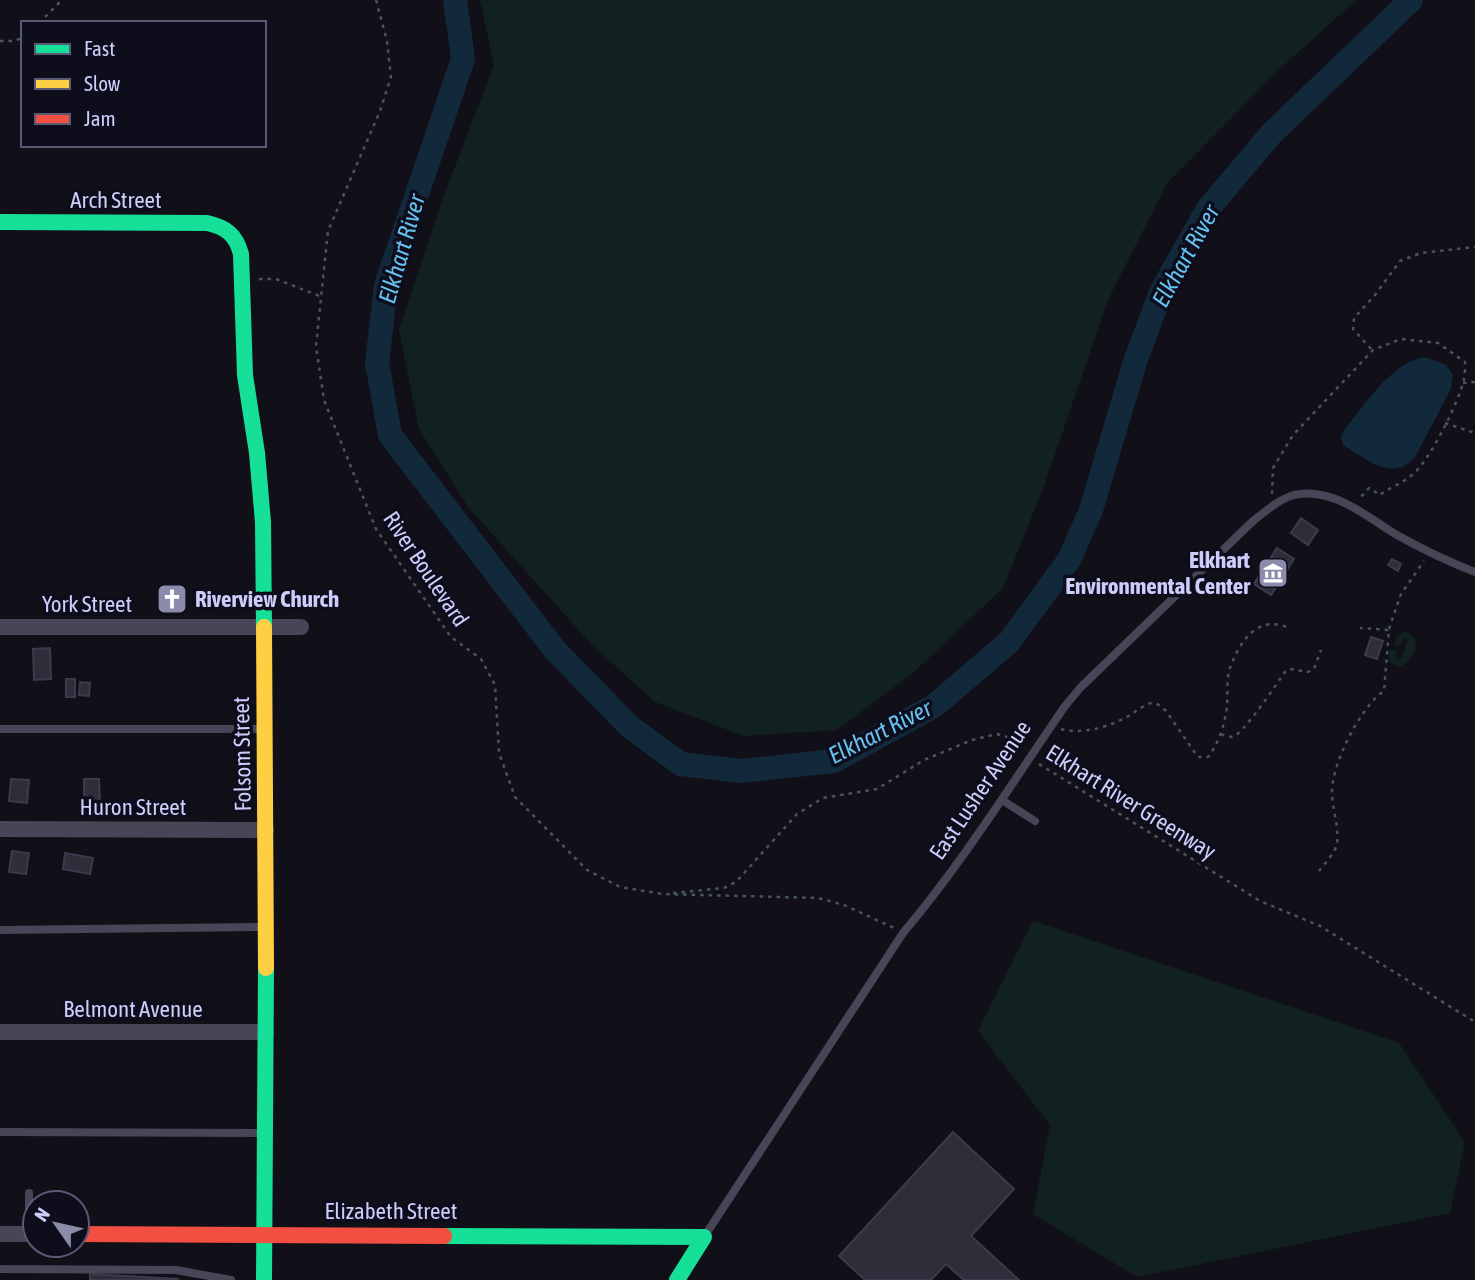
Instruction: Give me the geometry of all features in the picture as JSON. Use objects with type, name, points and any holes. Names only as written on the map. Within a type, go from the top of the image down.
[{"type":"street","name":"Arch Street","points":[[0,222],[207,223],[221,225],[231,231]]},
{"type":"street","name":"Folsom Street","points":[[231,231],[242,254],[245,376],[257,453],[263,522],[267,927],[264,1280]]},
{"type":"street","name":"York Street","points":[[0,627],[301,627]]},
{"type":"street","name":"Huron Street","points":[[0,829],[266,830]]},
{"type":"street","name":"Belmont Avenue","points":[[0,1032],[266,1032]]},
{"type":"street","points":[[0,1234],[21,1234]]},
{"type":"street","name":"Elizabeth Street","points":[[91,1234],[704,1237]]},
{"type":"street","name":"East Lusher Avenue","points":[[677,1280],[704,1237]]},
{"type":"lane","name":"East Lusher Avenue","points":[[704,1237],[903,933],[939,891],[1029,757],[1081,687],[1253,521],[1276,503],[1294,495],[1315,494],[1334,498],[1428,551],[1475,572]]},
{"type":"lane","points":[[0,729],[265,729]]},
{"type":"lane","points":[[1002,800],[1035,821]]},
{"type":"lane","points":[[0,929],[267,927]]},
{"type":"lane","points":[[0,1132],[266,1133]]},
{"type":"lane","points":[[0,1269],[176,1270],[231,1280]]},
{"type":"path","points":[[41,21],[62,0]]},
{"type":"path","points":[[242,283],[264,278],[276,279],[322,297],[328,231],[380,110],[391,77],[387,41],[376,0]]},
{"type":"path","points":[[0,41],[15,41],[21,38]]},
{"type":"path","points":[[1373,350],[1353,328],[1354,318],[1401,261],[1421,253],[1475,247]]},
{"type":"path","name":"River Boulevard","points":[[322,297],[316,346],[324,400],[376,529],[451,637],[481,659],[495,685],[499,753],[515,797],[587,870],[620,887],[663,894],[818,898],[844,905],[903,933]]},
{"type":"path","points":[[1276,503],[1272,493],[1273,468],[1293,435],[1373,350],[1401,339],[1438,343],[1465,362],[1463,383],[1445,423],[1426,460],[1412,476],[1380,495],[1369,488],[1354,508]]},
{"type":"path","points":[[1463,383],[1475,382]]},
{"type":"path","points":[[1445,423],[1475,433]]},
{"type":"path","points":[[1319,871],[1337,846],[1332,794],[1335,766],[1374,697],[1384,691],[1389,630],[1401,594],[1428,551]]},
{"type":"path","points":[[1052,726],[1083,732],[1129,716],[1145,705],[1154,703],[1166,711],[1198,757],[1208,757],[1221,734],[1227,707],[1230,667],[1240,649],[1252,632],[1264,624],[1276,622],[1289,628]]},
{"type":"path","points":[[1360,628],[1389,630]]},
{"type":"path","points":[[1221,734],[1231,737],[1237,734],[1256,713],[1285,672],[1290,669],[1308,672],[1314,669],[1321,650]]},
{"type":"path","name":"Elkhart River Greenway","points":[[663,894],[724,888],[736,882],[797,814],[823,797],[877,789],[923,760],[972,740],[997,734],[1007,737],[1029,757],[1259,901],[1320,926],[1475,1022]]},
{"type":"shaded area","points":[[480,0],[1356,0],[1283,66],[1167,183],[1108,300],[1044,486],[1003,588],[914,672],[837,730],[744,736],[655,702],[592,645],[468,507],[419,429],[399,330],[443,198],[494,65]]},
{"type":"shaded area","points":[[1405,631],[1415,638],[1415,647],[1410,659],[1399,667],[1390,662],[1388,656],[1391,649],[1396,651],[1397,660],[1401,659],[1408,640],[1403,639],[1400,646],[1393,645],[1397,637]]},
{"type":"shaded area","points":[[1033,921],[1399,1043],[1465,1142],[1450,1213],[1137,1277],[1033,1214],[1050,1125],[978,1031]]},
{"type":"water","points":[[1424,357],[1446,365],[1453,375],[1451,389],[1415,457],[1407,465],[1389,468],[1370,462],[1343,445],[1341,437],[1344,430],[1380,386],[1401,367]]},
{"type":"building","points":[[1301,518],[1318,530],[1308,545],[1291,533]]},
{"type":"building","name":"Elkhart Environmental Center","points":[[1277,548],[1294,559],[1271,595],[1254,584]]},
{"type":"building","points":[[1392,559],[1401,564],[1398,571],[1388,565]]},
{"type":"building","points":[[1371,637],[1383,641],[1377,659],[1365,655]]},
{"type":"building","points":[[50,648],[51,679],[34,680],[33,649]]},
{"type":"building","points":[[66,679],[75,679],[75,697],[66,697]]},
{"type":"building","points":[[80,682],[90,683],[89,696],[79,695]]},
{"type":"building","points":[[11,779],[29,780],[27,803],[9,801]]},
{"type":"building","points":[[84,779],[99,779],[100,802],[84,802]]},
{"type":"building","points":[[12,851],[29,853],[26,874],[9,872]]},
{"type":"building","points":[[65,853],[93,858],[90,874],[63,869]]},
{"type":"building","points":[[953,1132],[1014,1189],[971,1236],[1019,1280],[964,1280],[946,1264],[931,1280],[865,1280],[839,1256]]},
{"type":"building","points":[[90,1274],[178,1279],[178,1280],[90,1280]]},
{"type":"waterway","name":"Elkhart River","points":[[455,0],[463,59],[386,285],[377,363],[390,435],[555,650],[630,727],[681,764],[741,771],[834,761],[934,706],[1009,642],[1069,560],[1091,510],[1135,362],[1161,292],[1207,210],[1272,133],[1411,0]]},
{"type":"traffic: fast","points":[[0,222],[207,223],[220,227],[233,237],[241,254],[245,375],[257,453],[263,522],[264,627]]},
{"type":"traffic: fast","points":[[264,1280],[266,968]]},
{"type":"traffic: fast","points":[[444,1236],[704,1237],[677,1280]]},
{"type":"traffic: slow","points":[[264,627],[266,968]]},
{"type":"traffic: jam","points":[[91,1234],[444,1236]]},
{"type":"place","name":"Elkhart Environmental Center","points":[[1273,573]]},
{"type":"place","name":"Riverview Church","points":[[172,599]]}]
